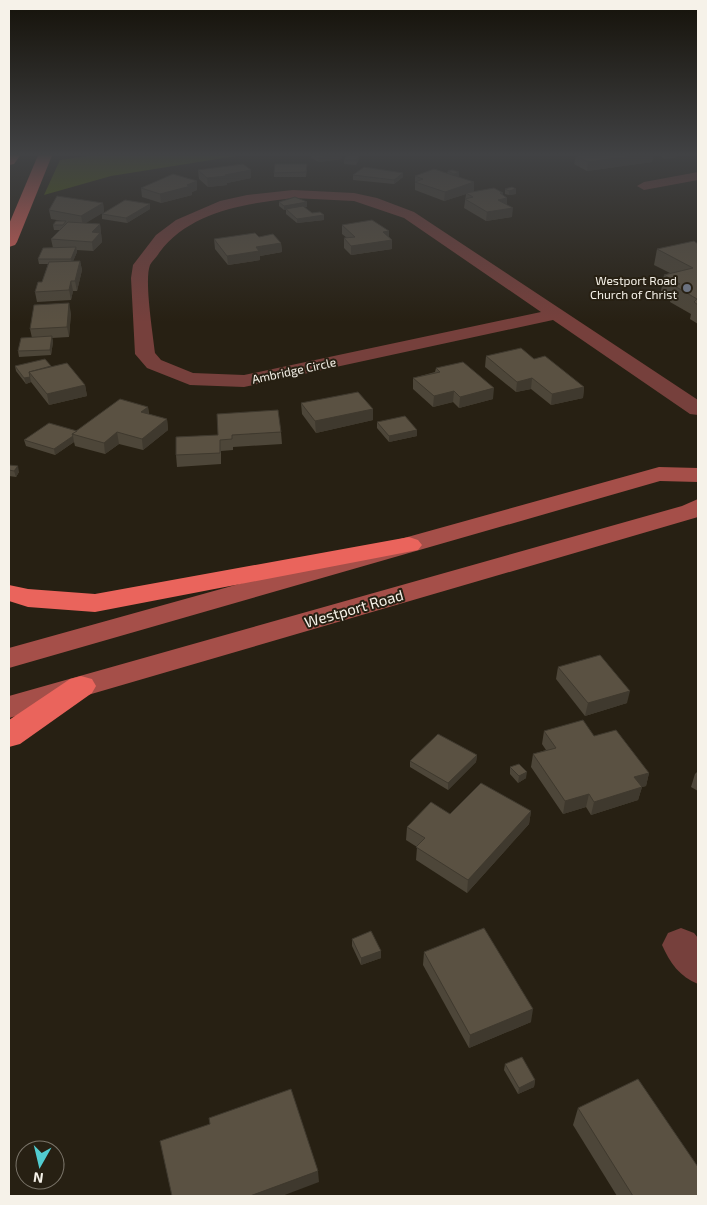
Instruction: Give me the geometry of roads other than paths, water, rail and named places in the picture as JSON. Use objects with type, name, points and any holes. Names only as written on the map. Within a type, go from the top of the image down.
[{"type":"highway","points":[[9,242],[23,209]]},
{"type":"highway","points":[[9,592],[28,598],[95,603],[409,545]]},
{"type":"highway","points":[[9,736],[81,686]]},
{"type":"main road","points":[[9,658],[659,474],[698,475]]},
{"type":"main road","name":"Westport Road","points":[[9,707],[452,581],[691,511],[698,506]]},
{"type":"street","name":"Ambridge Circle","points":[[211,209],[182,223],[162,238],[142,265],[140,278],[146,354],[154,364],[190,379],[208,381],[261,379],[556,314]]},
{"type":"street","name":"Ambridge Circle","points":[[394,209],[409,215],[698,409]]},
{"type":"place","name":"Westport Road Church of Christ","points":[[687,288]]}]
